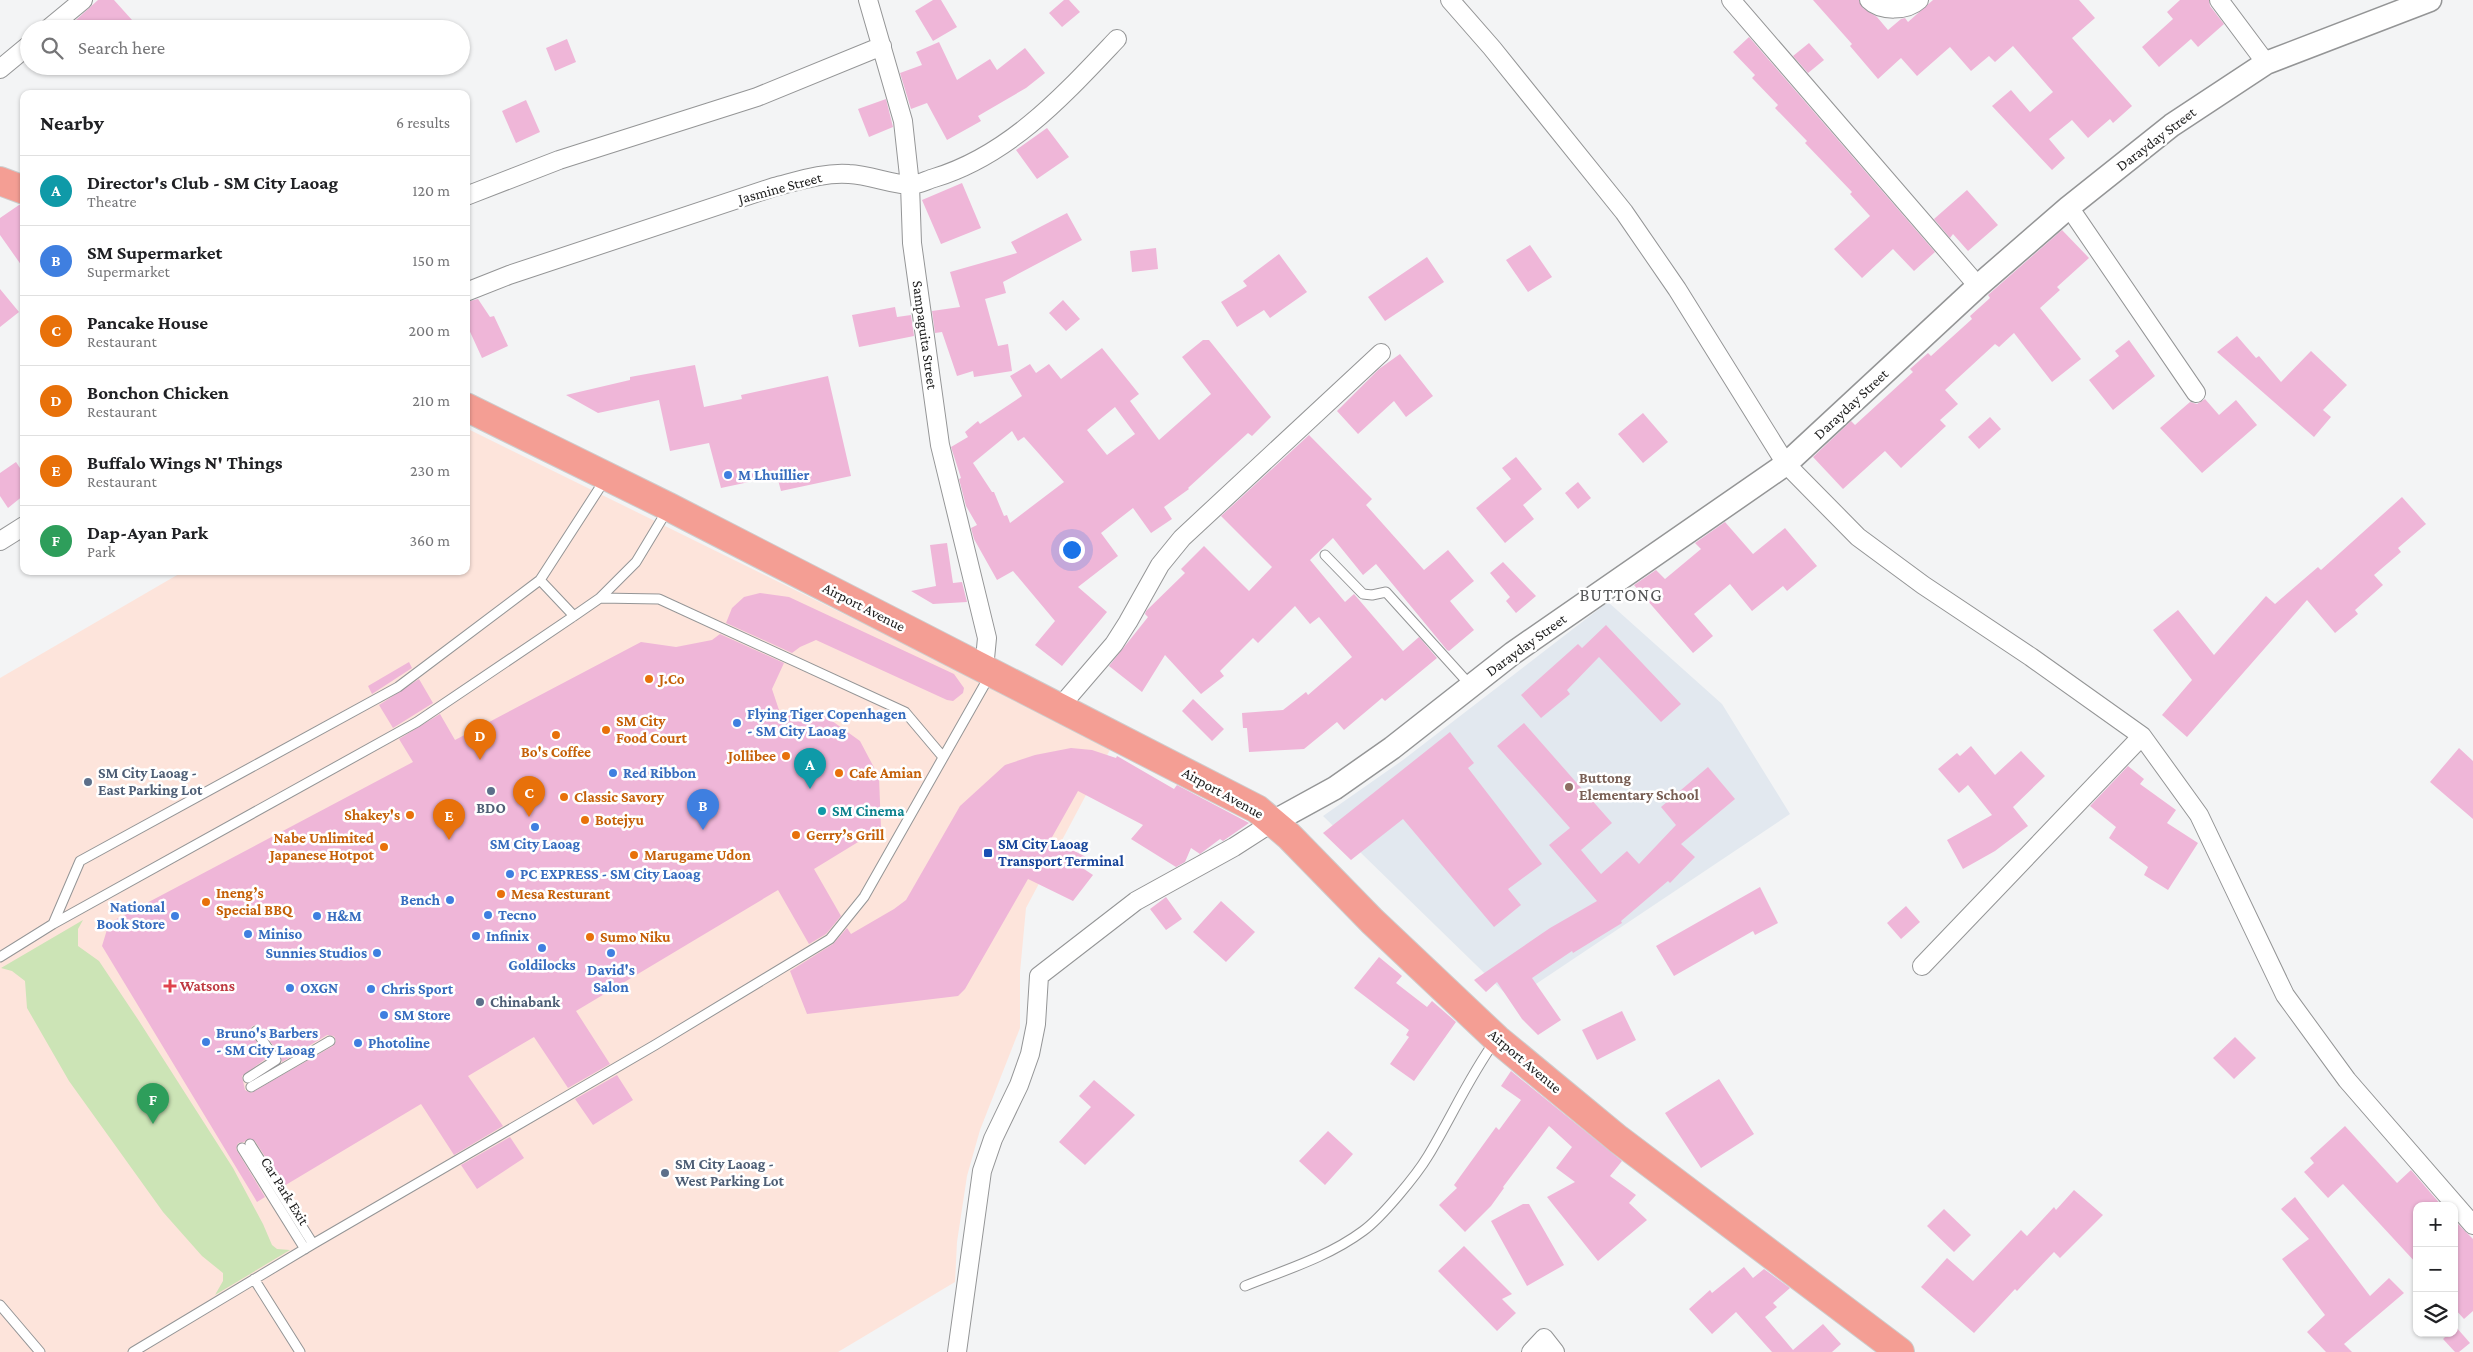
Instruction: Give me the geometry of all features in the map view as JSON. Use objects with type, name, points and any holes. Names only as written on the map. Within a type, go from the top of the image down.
[{"type":"main road","points":[[0,181],[20,188]]},
{"type":"main road","name":"Airport Avenue","points":[[470,409],[669,508],[1236,798],[1273,822],[1372,921],[1497,1039],[1618,1139],[1900,1352]]},
{"type":"street","points":[[59,20],[83,0]]},
{"type":"street","name":"Sampaguita Street","points":[[868,0],[903,121],[910,186],[912,243],[940,445],[987,638],[988,671]]},
{"type":"street","points":[[1450,0],[1492,48],[1624,212],[1677,289],[1786,464],[1858,536],[1923,586],[2054,673],[2142,736],[2199,815],[2285,995],[2347,1080],[2473,1225]]},
{"type":"street","points":[[1731,0],[1978,286]]},
{"type":"street","points":[[1869,0],[1873,4],[1893,9],[1911,7],[1919,0]]},
{"type":"street","points":[[2219,0],[2266,63]]},
{"type":"street","name":"Darayday Street","points":[[1273,822],[1335,788],[1392,748],[1471,686],[1586,601],[1786,464],[1978,286],[2069,207],[2172,126],[2266,63],[2430,0]]},
{"type":"street","points":[[910,186],[952,172],[1020,134],[1052,107],[1117,39]]},
{"type":"street","points":[[470,194],[559,160],[757,97],[882,46]]},
{"type":"street","points":[[0,69],[20,52]]},
{"type":"street","name":"Jasmine Street","points":[[470,291],[528,269],[774,187],[811,177],[848,173],[880,178],[910,186]]},
{"type":"street","points":[[2069,207],[2196,393]]},
{"type":"street","points":[[1059,708],[1114,644],[1160,564],[1182,538],[1382,353]]},
{"type":"street","points":[[0,541],[20,528]]},
{"type":"street","points":[[1922,966],[2142,736]]},
{"type":"street","points":[[957,1352],[982,1171],[993,1139],[1030,1054],[1036,1024],[1039,976],[1136,901],[1234,847],[1273,822]]},
{"type":"street","points":[[1532,1352],[1544,1338],[1555,1352]]},
{"type":"lane","points":[[53,924],[80,861],[398,687],[540,580],[606,478]]},
{"type":"lane","points":[[0,956],[53,924],[417,722],[600,598],[636,562],[669,508]]},
{"type":"lane","points":[[1325,555],[1363,594],[1372,595],[1386,592],[1471,686]]},
{"type":"lane","points":[[540,580],[574,616]]},
{"type":"lane","points":[[600,598],[659,599],[905,712],[943,757]]},
{"type":"lane","points":[[133,1352],[305,1249],[647,1050],[830,939],[864,897],[943,757],[988,671]]},
{"type":"lane","points":[[248,1078],[276,1060],[256,1030]]},
{"type":"lane","points":[[1245,1286],[1314,1259],[1364,1231],[1400,1193],[1427,1158],[1480,1062],[1497,1039]]},
{"type":"lane","points":[[251,1087],[330,1041]]},
{"type":"lane","name":"Car Park Exit","points":[[305,1249],[246,1146],[314,1244]]},
{"type":"lane","points":[[254,1279],[300,1352]]},
{"type":"lane","points":[[0,1305],[40,1352]]},
{"type":"shaded area","name":"SM City Laoag","points":[[470,430],[1112,746],[1026,908],[1020,972],[1020,1028],[980,1130],[967,1176],[957,1242],[955,1282],[838,1352],[0,1352],[0,678],[177,575],[470,575]]},
{"type":"shaded area","name":"Buttong Elementary School","points":[[1608,602],[1722,704],[1790,814],[1512,1000],[1323,816],[1403,760]]},
{"type":"green space","points":[[83,920],[78,929],[78,946],[99,961],[139,1021],[233,1168],[272,1245],[277,1249],[290,1250],[215,1295],[223,1281],[223,1273],[202,1256],[163,1212],[69,1081],[27,1008],[25,981],[12,971],[1,968]]},
{"type":"building","points":[[98,0],[114,0],[132,20],[76,20]]},
{"type":"building","points":[[933,0],[941,0],[957,27],[933,41],[915,11]]},
{"type":"building","points":[[1064,0],[1069,0],[1080,12],[1062,27],[1049,13]]},
{"type":"building","points":[[1813,0],[1859,0],[1863,8],[1877,17],[1888,30],[1901,19],[1905,18],[1908,22],[1933,0],[2079,0],[2095,18],[2072,38],[2132,106],[2113,123],[2110,119],[2088,138],[2072,120],[2049,139],[2065,158],[2052,170],[1992,106],[2011,90],[2030,112],[2053,92],[2013,46],[1995,62],[1989,56],[1971,71],[1950,47],[1917,76],[1901,58],[1878,79],[1850,46],[1852,44]]},
{"type":"building","points":[[2180,0],[2209,0],[2210,6],[2224,24],[2198,47],[2191,39],[2159,67],[2142,47],[2173,19],[2167,12]]},
{"type":"building","points":[[1749,37],[1935,252],[1914,271],[1893,249],[1862,278],[1834,249],[1870,216],[1850,194],[1852,192],[1805,143],[1807,141],[1775,108],[1778,105],[1752,78],[1755,75],[1733,52]]},
{"type":"building","points":[[567,39],[576,62],[555,71],[546,48]]},
{"type":"building","points":[[939,42],[957,80],[990,59],[997,70],[1025,48],[1045,73],[1026,88],[978,116],[981,121],[947,140],[927,103],[911,109],[900,73],[922,65],[916,52]]},
{"type":"building","points":[[1809,43],[1824,60],[1808,73],[1793,56]]},
{"type":"building","points":[[886,99],[893,127],[869,137],[858,109]]},
{"type":"building","points":[[526,100],[540,132],[516,143],[502,111]]},
{"type":"building","points":[[1047,128],[1069,157],[1037,179],[1016,150]]},
{"type":"building","points":[[962,183],[981,228],[941,244],[922,200]]},
{"type":"building","points":[[1967,190],[1998,225],[1968,251],[1953,234],[1950,238],[1934,219]]},
{"type":"building","points":[[20,205],[20,263],[0,235],[0,218]]},
{"type":"building","points":[[1067,213],[1082,240],[1003,282],[1006,293],[985,299],[998,346],[1008,344],[1012,371],[974,377],[973,371],[957,376],[942,332],[935,333],[932,311],[960,307],[950,272],[1017,253],[1011,242]]},
{"type":"building","points":[[2062,230],[2089,258],[2057,287],[2060,290],[2040,308],[2081,359],[2052,382],[2014,333],[1999,347],[1995,344],[1945,390],[1958,404],[1940,420],[1946,426],[1901,468],[1885,451],[1843,489],[1813,457],[1851,421],[1855,425],[1913,372],[1910,369],[1928,353],[1931,356],[1972,319],[1970,316],[1990,298],[1988,295]]},
{"type":"building","points":[[1530,245],[1552,277],[1528,292],[1506,260]]},
{"type":"building","points":[[1156,248],[1158,269],[1132,272],[1130,251]]},
{"type":"building","points":[[1279,254],[1307,292],[1270,318],[1264,310],[1237,327],[1221,302],[1247,286],[1243,281]]},
{"type":"building","points":[[1427,257],[1444,282],[1385,321],[1368,297]]},
{"type":"building","points":[[0,289],[19,312],[0,327]]},
{"type":"building","points":[[478,299],[490,317],[494,316],[508,346],[482,358],[470,332],[470,301]]},
{"type":"building","points":[[1063,300],[1080,319],[1066,331],[1049,313]]},
{"type":"building","points":[[895,307],[897,317],[911,315],[914,336],[859,347],[852,315]]},
{"type":"building","points":[[2237,336],[2256,358],[2259,356],[2281,382],[2311,351],[2347,385],[2323,410],[2331,417],[2314,437],[2217,352]]},
{"type":"building","points":[[1203,340],[1209,340],[1271,417],[1252,436],[1248,433],[1189,489],[1164,507],[1172,519],[1151,533],[1133,508],[1101,533],[1118,556],[1078,587],[1107,612],[1062,666],[1035,645],[1055,621],[1013,571],[997,580],[974,539],[971,528],[977,525],[966,506],[959,479],[961,478],[951,447],[968,437],[965,432],[978,421],[980,424],[1022,396],[1010,376],[1030,364],[1036,373],[1049,364],[1061,379],[1102,348],[1139,394],[1130,401],[1159,440],[1211,394],[1182,357]],"holes":[[[1115,407],[1135,434],[1107,455],[1087,430]],[[1012,431],[1018,441],[1024,437],[1064,482],[1010,523],[1007,515],[1004,516],[994,492],[992,492],[973,463]]]},
{"type":"building","points":[[2129,340],[2155,376],[2113,410],[2089,380],[2119,356],[2115,351]]},
{"type":"building","points":[[1400,354],[1433,396],[1406,417],[1394,401],[1358,434],[1337,411],[1379,369]]},
{"type":"building","points":[[695,365],[704,407],[742,399],[741,395],[828,376],[851,476],[781,491],[777,476],[721,488],[709,443],[670,451],[659,400],[598,413],[566,395],[630,380],[630,377]]},
{"type":"building","points":[[2205,399],[2219,415],[2236,400],[2257,425],[2202,473],[2160,428],[2190,402],[2197,404]]},
{"type":"building","points":[[1643,413],[1668,442],[1643,463],[1618,434]]},
{"type":"building","points":[[1990,417],[2001,429],[1979,449],[1968,437]]},
{"type":"building","points":[[1309,435],[1372,499],[1366,505],[1424,570],[1448,550],[1474,581],[1450,601],[1474,630],[1449,651],[1447,650],[1376,564],[1363,575],[1333,538],[1310,560],[1345,602],[1354,594],[1403,651],[1419,637],[1437,658],[1385,701],[1382,698],[1344,730],[1337,722],[1304,749],[1249,752],[1247,728],[1243,728],[1242,713],[1283,710],[1306,692],[1308,695],[1352,657],[1319,617],[1310,624],[1295,606],[1258,643],[1253,638],[1220,671],[1224,676],[1201,694],[1165,655],[1142,692],[1109,666],[1148,617],[1145,614],[1146,611],[1185,573],[1181,569],[1204,546],[1249,591],[1272,567],[1221,516]]},
{"type":"building","points":[[1516,457],[1542,489],[1523,505],[1534,519],[1505,543],[1476,508],[1511,479],[1502,468]]},
{"type":"building","points":[[16,462],[20,468],[20,498],[8,508],[0,496],[0,473]]},
{"type":"building","points":[[1578,482],[1591,498],[1578,509],[1565,493]]},
{"type":"building","points":[[2402,497],[2426,524],[2398,548],[2401,552],[2374,575],[2383,585],[2355,610],[2358,614],[2335,633],[2307,600],[2187,737],[2162,715],[2192,680],[2153,630],[2178,610],[2214,655],[2266,596],[2275,604],[2318,567],[2321,570]]},
{"type":"building","points":[[1725,522],[1753,554],[1785,528],[1817,566],[1787,591],[1783,586],[1752,611],[1730,584],[1694,614],[1713,636],[1693,653],[1634,585],[1656,570],[1665,579],[1701,549],[1695,543]]},
{"type":"building","points":[[947,543],[953,583],[962,582],[967,602],[933,604],[911,591],[936,586],[930,545]]},
{"type":"building","points":[[1503,562],[1536,596],[1516,613],[1506,601],[1510,597],[1490,573]]},
{"type":"building","points":[[760,593],[789,597],[954,674],[964,688],[963,693],[953,701],[947,700],[816,640],[792,653],[726,623],[732,608],[744,597]]},
{"type":"building","points":[[1606,625],[1681,704],[1661,722],[1599,657],[1567,690],[1570,694],[1541,718],[1521,695],[1578,644],[1582,648]]},
{"type":"building","name":"SM City Laoag","points":[[720,634],[784,663],[772,689],[780,713],[821,713],[860,741],[879,777],[881,828],[814,869],[841,916],[826,934],[809,944],[778,890],[576,1011],[610,1064],[568,1088],[534,1037],[468,1076],[503,1126],[454,1155],[421,1104],[284,1186],[255,1141],[247,1139],[244,1142],[238,1143],[236,1149],[265,1197],[257,1202],[102,946],[109,923],[413,762],[399,739],[440,714],[455,740],[641,642],[676,647],[712,640]],"holes":[[[258,1025],[281,1056],[282,1062],[327,1035],[334,1036],[336,1041],[333,1046],[251,1093],[245,1090],[242,1076],[267,1058],[250,1032],[252,1026]]]},
{"type":"building","points":[[409,662],[412,668],[372,694],[368,686]]},
{"type":"building","points":[[419,679],[433,703],[393,728],[379,705]]},
{"type":"building","points":[[1193,699],[1224,729],[1212,741],[1182,711]]},
{"type":"building","points":[[1524,723],[1612,823],[1581,850],[1601,874],[1627,851],[1639,864],[1676,825],[1661,807],[1708,767],[1735,799],[1681,844],[1695,857],[1670,883],[1668,881],[1621,921],[1622,923],[1573,953],[1572,951],[1532,978],[1561,1020],[1538,1035],[1522,1019],[1497,982],[1486,992],[1474,980],[1550,928],[1597,901],[1549,845],[1570,828],[1497,746]]},
{"type":"building","points":[[1450,732],[1474,763],[1468,768],[1542,864],[1508,889],[1521,905],[1494,927],[1403,819],[1351,860],[1323,833]]},
{"type":"building","points":[[1971,746],[1995,775],[2021,751],[2045,776],[2013,807],[2028,826],[1995,851],[1963,869],[1947,840],[1992,815],[1968,785],[1959,793],[1938,769],[1957,753],[1960,756]]},
{"type":"building","name":"SM City Laoag Transport Terminal","points":[[1071,748],[1092,750],[1116,758],[1117,756],[1174,789],[1177,785],[1249,823],[1223,841],[1220,839],[1200,854],[1191,848],[1185,862],[1176,867],[1131,839],[1143,825],[1078,791],[1051,839],[1088,858],[1081,867],[1093,875],[1073,901],[1028,879],[965,989],[958,996],[807,1014],[790,971],[833,944],[847,928],[851,934],[906,900],[960,806],[1005,765],[1035,755]]},
{"type":"building","points":[[2459,748],[2473,761],[2473,819],[2430,782]]},
{"type":"building","points":[[2128,766],[2144,779],[2140,784],[2176,810],[2167,823],[2198,843],[2168,890],[2144,875],[2148,867],[2109,838],[2116,827],[2090,806]]},
{"type":"building","points":[[1760,887],[1778,923],[1755,935],[1753,931],[1674,976],[1656,946]]},
{"type":"building","points":[[1166,897],[1182,919],[1166,930],[1150,909]]},
{"type":"building","points":[[1221,901],[1255,932],[1226,962],[1193,932]]},
{"type":"building","points":[[1906,906],[1920,922],[1901,939],[1887,923]]},
{"type":"building","points":[[1379,957],[1402,976],[1396,983],[1427,1007],[1432,1001],[1456,1022],[1414,1081],[1390,1064],[1409,1037],[1406,1035],[1409,1030],[1354,988]]},
{"type":"building","points":[[1622,1011],[1636,1040],[1597,1060],[1582,1030]]},
{"type":"building","points":[[2235,1037],[2256,1058],[2234,1079],[2213,1058]]},
{"type":"building","points":[[1511,1071],[1622,1161],[1610,1176],[1636,1195],[1629,1203],[1647,1220],[1598,1261],[1547,1197],[1575,1182],[1556,1168],[1572,1147],[1549,1126],[1491,1206],[1465,1232],[1439,1205],[1457,1188],[1454,1185],[1496,1127],[1499,1130],[1521,1100],[1501,1086]]},
{"type":"building","points":[[617,1075],[633,1100],[593,1125],[575,1099]]},
{"type":"building","points":[[1719,1079],[1754,1134],[1701,1168],[1665,1113]]},
{"type":"building","points":[[1094,1080],[1135,1115],[1085,1165],[1059,1142],[1091,1107],[1079,1096]]},
{"type":"building","points":[[2345,1126],[2397,1183],[2411,1170],[2439,1202],[2413,1202],[2413,1260],[2343,1184],[2328,1198],[2304,1172],[2314,1163],[2310,1158]]},
{"type":"building","points":[[1328,1131],[1353,1154],[1325,1185],[1299,1161]]},
{"type":"building","points":[[510,1137],[524,1158],[477,1189],[461,1165]]},
{"type":"building","points":[[2074,1190],[2103,1215],[2060,1258],[2054,1252],[2017,1291],[2015,1289],[1974,1333],[1921,1287],[1947,1258],[1973,1281],[2021,1230],[2027,1236],[2054,1207],[2056,1210]]},
{"type":"building","points":[[2295,1197],[2370,1296],[2389,1278],[2404,1293],[2344,1344],[2352,1352],[2326,1352],[2307,1332],[2325,1315],[2282,1259],[2309,1239],[2281,1209]]},
{"type":"building","points":[[1523,1204],[1529,1204],[1564,1265],[1527,1286],[1491,1221]]},
{"type":"building","points":[[1944,1209],[1971,1235],[1954,1252],[1927,1226]]},
{"type":"building","points":[[2458,1224],[2473,1239],[2473,1311],[2464,1319],[2458,1312]]},
{"type":"building","points":[[1464,1246],[1512,1294],[1502,1299],[1516,1313],[1497,1331],[1438,1271]]},
{"type":"building","points":[[1744,1267],[1753,1278],[1764,1269],[1790,1288],[1773,1303],[1777,1307],[1765,1317],[1793,1350],[1823,1324],[1841,1344],[1832,1352],[1772,1352],[1736,1312],[1712,1334],[1689,1309],[1710,1290],[1712,1293]]},
{"type":"building","points":[[2458,1329],[2470,1343],[2459,1352],[2455,1352],[2443,1339],[2445,1337],[2458,1337]]},
{"type":"place","name":"M Lhuillier","points":[[728,475]]},
{"type":"place","name":"J.Co","points":[[649,679]]},
{"type":"place","name":"Flying Tiger Copenhagen - SM City Laoag","points":[[737,723]]},
{"type":"place","name":"SM City Food Court","points":[[606,730]]},
{"type":"place","name":"Bo's Coffee","points":[[556,735]]},
{"type":"place","name":"Jollibee","points":[[786,756]]},
{"type":"place","name":"Bonchon Chicken","points":[[480,760]]},
{"type":"place","name":"Red Ribbon","points":[[613,773]]},
{"type":"place","name":"Cafe Amian","points":[[839,773]]},
{"type":"place","name":"SM City Laoag - East Parking Lot","points":[[88,782]]},
{"type":"place","name":"Buttong Elementary School","points":[[1569,787]]},
{"type":"place","name":"Director's Club - SM City Laoag","points":[[810,789]]},
{"type":"place","name":"BDO","points":[[491,791]]},
{"type":"place","name":"Classic Savory","points":[[564,797]]},
{"type":"place","name":"SM Cinema","points":[[822,811]]},
{"type":"place","name":"Shakey's","points":[[410,815]]},
{"type":"place","name":"Pancake House","points":[[529,817]]},
{"type":"place","name":"Botejyu","points":[[585,820]]},
{"type":"place","name":"SM City Laoag","points":[[535,827]]},
{"type":"place","name":"SM Supermarket","points":[[703,830]]},
{"type":"place","name":"Gerry’s Grill","points":[[796,835]]},
{"type":"place","name":"Buffalo Wings N' Things","points":[[449,840]]},
{"type":"place","name":"Nabe Unlimited Japanese Hotpot","points":[[384,847]]},
{"type":"place","name":"SM City Laoag Transport Terminal","points":[[988,853]]},
{"type":"place","name":"Marugame Udon","points":[[634,855]]},
{"type":"place","name":"PC EXPRESS - SM City Laoag","points":[[510,874]]},
{"type":"place","name":"Mesa Resturant","points":[[501,894]]},
{"type":"place","name":"Bench","points":[[450,900]]},
{"type":"place","name":"Ineng’s Special BBQ","points":[[206,902]]},
{"type":"place","name":"Tecno","points":[[488,915]]},
{"type":"place","name":"National Book Store","points":[[175,916]]},
{"type":"place","name":"H&M","points":[[317,916]]},
{"type":"place","name":"Miniso","points":[[248,934]]},
{"type":"place","name":"Infinix","points":[[476,936]]},
{"type":"place","name":"Sumo Niku","points":[[590,937]]},
{"type":"place","name":"Goldilocks","points":[[542,948]]},
{"type":"place","name":"Sunnies Studios","points":[[377,953]]},
{"type":"place","name":"David's Salon","points":[[611,953]]},
{"type":"place","name":"Watsons","points":[[170,986]]},
{"type":"place","name":"OXGN","points":[[290,988]]},
{"type":"place","name":"Chris Sport","points":[[371,989]]},
{"type":"place","name":"Chinabank","points":[[480,1002]]},
{"type":"place","name":"SM Store","points":[[384,1015]]},
{"type":"place","name":"Bruno's Barbers - SM City Laoag","points":[[206,1042]]},
{"type":"place","name":"Photoline","points":[[358,1043]]},
{"type":"place","name":"Dap-Ayan Park","points":[[153,1124]]},
{"type":"place","name":"SM City Laoag - West Parking Lot","points":[[665,1173]]},
{"type":"district","name":"BUTTONG","points":[[1621,595]]}]
